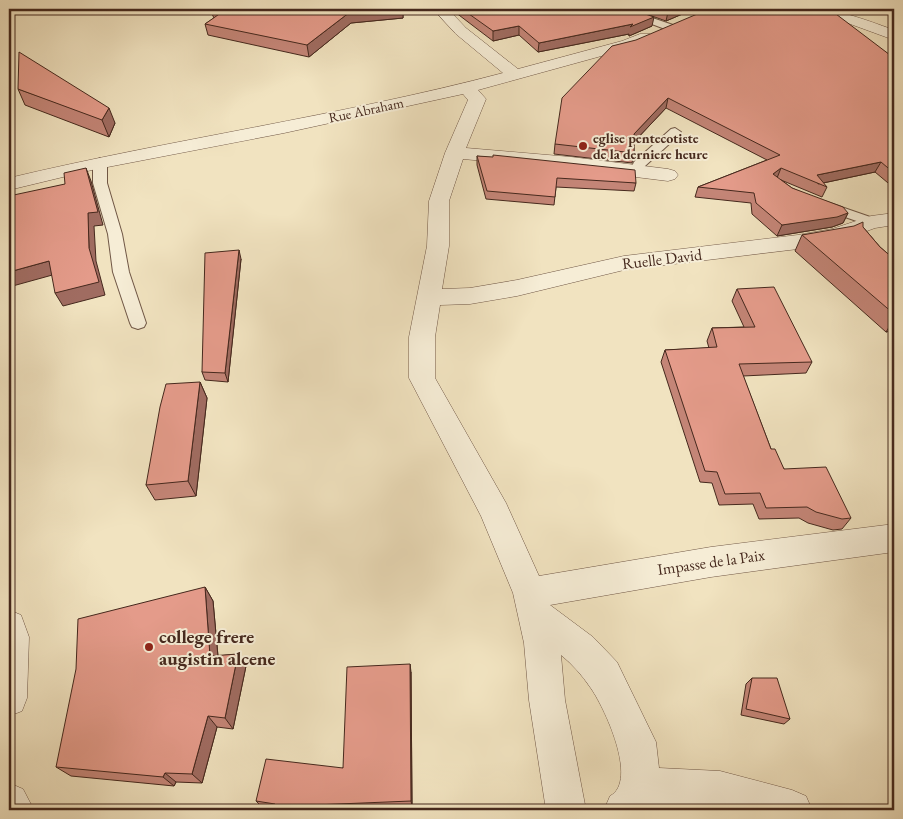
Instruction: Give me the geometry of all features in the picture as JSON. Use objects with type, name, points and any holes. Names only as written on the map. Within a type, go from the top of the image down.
[{"type":"street","points":[[440,9],[461,31],[516,75]]},
{"type":"street","points":[[808,9],[847,18],[894,35]]},
{"type":"street","name":"Rue Abraham","points":[[9,184],[100,162],[293,126],[467,88],[628,44],[675,24]]},
{"type":"street","points":[[467,88],[477,99],[455,153],[439,201],[438,246],[422,337],[422,378],[495,512],[533,604],[542,643],[546,700],[566,810]]},
{"type":"street","points":[[455,153],[571,163],[668,175]]},
{"type":"street","name":"Ruelle David","points":[[430,298],[470,296],[517,288],[624,263],[869,232],[894,219]]},
{"type":"street","name":"Impasse de la Paix","points":[[533,604],[613,577],[801,549],[894,538]]},
{"type":"street","points":[[533,604],[581,649],[604,675],[637,742],[633,799],[720,791],[792,810]]},
{"type":"street","points":[[9,627],[12,637],[9,698]]},
{"type":"street","points":[[9,802],[14,810]]},
{"type":"lane","points":[[617,9],[675,24]]},
{"type":"lane","points":[[637,171],[639,165],[675,132]]},
{"type":"lane","points":[[100,162],[100,183],[115,234],[121,272],[138,323]]},
{"type":"lane","points":[[812,200],[869,232]]},
{"type":"building","points":[[219,9],[380,9],[350,12],[307,45],[205,24],[225,10]]},
{"type":"building","points":[[462,9],[631,9],[654,17],[630,27],[633,24],[539,43],[519,26],[493,31]]},
{"type":"building","points":[[659,9],[675,9],[668,12]]},
{"type":"building","points":[[709,9],[823,9],[832,11],[894,58],[894,173],[881,162],[817,175],[827,187],[781,168],[773,174],[792,188],[843,207],[848,213],[837,217],[782,225],[756,203],[754,193],[698,187],[780,155],[668,98],[634,134],[634,153],[555,144],[562,98],[612,46],[636,40]]},
{"type":"building","points":[[19,52],[109,108],[102,120],[18,89]]},
{"type":"building","points":[[493,155],[635,170],[636,183],[557,178],[555,197],[487,191],[477,156],[493,157]]},
{"type":"building","points":[[86,168],[98,212],[88,213],[89,248],[99,282],[55,293],[49,261],[9,272],[9,196],[65,184],[64,173]]},
{"type":"building","points":[[863,222],[863,227],[880,247],[894,259],[894,314],[802,235],[854,226]]},
{"type":"building","points":[[239,250],[225,373],[202,372],[205,253]]},
{"type":"building","points":[[774,287],[812,362],[739,364],[771,449],[775,449],[784,469],[826,467],[851,518],[842,519],[816,512],[807,507],[766,508],[760,493],[725,494],[717,472],[705,471],[665,350],[717,347],[712,328],[755,327],[737,289]]},
{"type":"building","points":[[200,382],[188,481],[146,485],[166,384]]},
{"type":"building","points":[[205,587],[210,656],[238,654],[225,718],[208,716],[192,774],[165,773],[163,777],[56,767],[76,669],[78,619]]},
{"type":"building","points":[[410,664],[411,801],[314,805],[313,810],[275,810],[275,804],[256,801],[266,759],[343,768],[347,667]]},
{"type":"building","points":[[752,678],[777,678],[790,719],[746,709]]},
{"type":"place","name":"eglise pentecotiste de la derniere heure","points":[[583,146]]},
{"type":"place","name":"college frere augistin alcene","points":[[149,647]]}]
